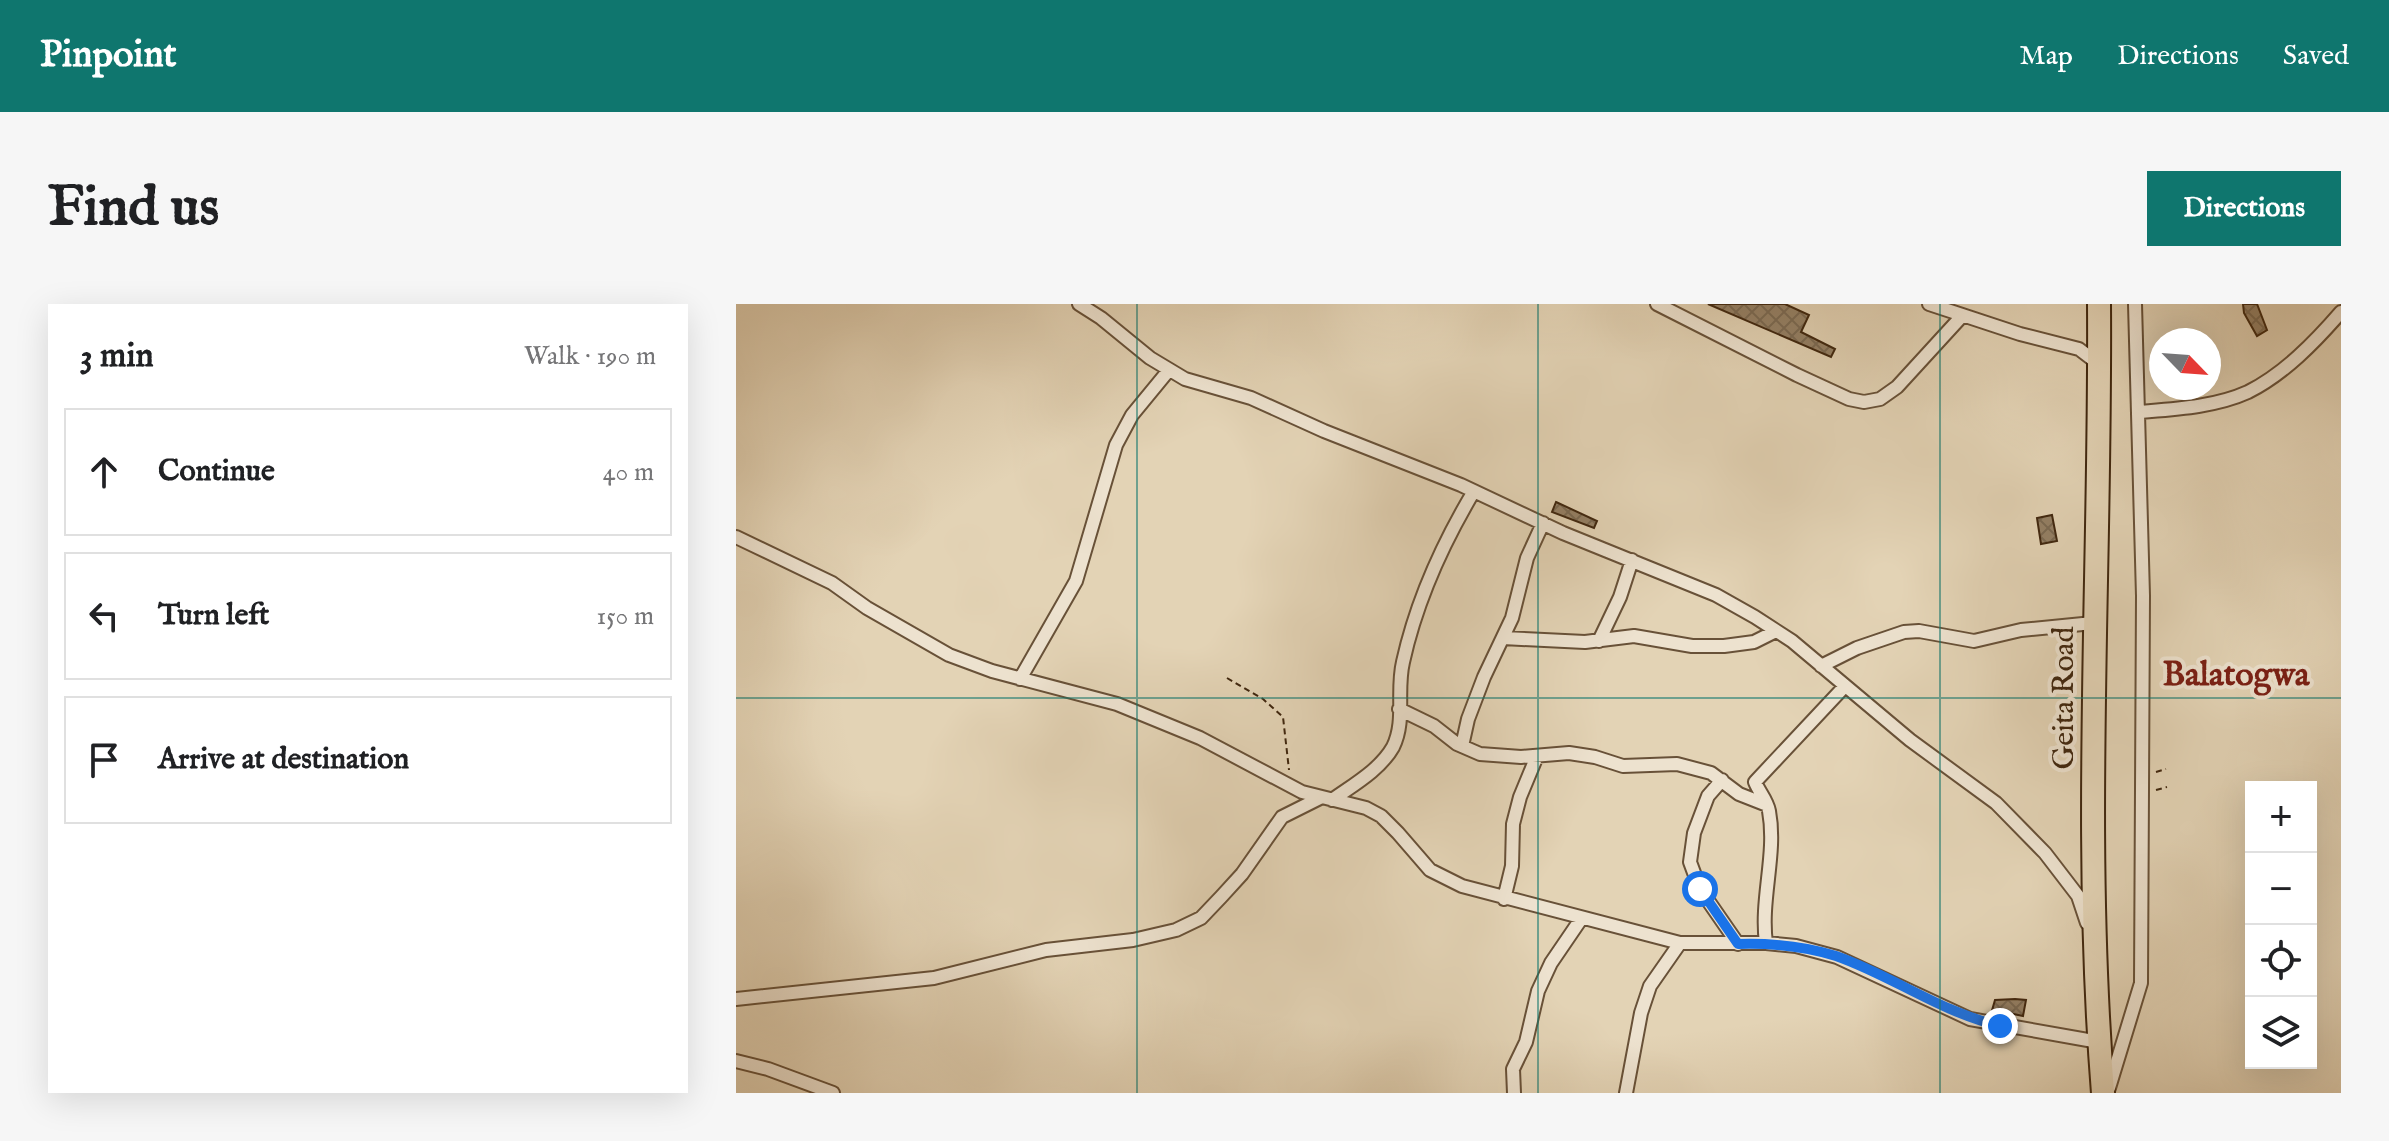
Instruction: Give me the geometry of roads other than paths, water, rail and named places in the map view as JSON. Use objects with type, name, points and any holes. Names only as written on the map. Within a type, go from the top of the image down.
[{"type":"highway","name":"Geita Road","points":[[2099,304],[2096,949],[2099,1042],[2105,1093]]},
{"type":"street","points":[[1079,304],[1185,379],[1251,398],[1474,491],[1716,595],[1776,631],[1910,740],[1996,803],[2045,853],[2078,896],[2096,949]]},
{"type":"street","points":[[1657,304],[1823,387],[1864,402],[1880,399],[1897,387],[1962,316]]},
{"type":"street","points":[[1929,304],[2079,349],[2100,365]]},
{"type":"street","points":[[2105,1093],[2141,983],[2143,636],[2135,304]]},
{"type":"street","points":[[2139,412],[2188,408],[2247,392],[2283,369],[2341,312]]},
{"type":"street","points":[[1020,679],[1076,581],[1116,445],[1132,415],[1169,370]]},
{"type":"street","points":[[736,999],[934,978],[1046,950],[1133,940],[1176,930],[1201,918],[1242,874],[1282,817],[1326,799],[1366,776],[1391,750],[1401,728],[1402,664],[1411,632],[1438,558],[1474,491]]},
{"type":"street","points":[[1462,746],[1477,696],[1517,605],[1527,558],[1543,523]]},
{"type":"street","points":[[736,537],[832,583],[867,608],[949,655],[1020,679],[1117,704],[1200,738],[1290,785],[1326,799],[1366,808],[1381,816],[1430,870],[1462,886],[1680,943],[1796,946],[1837,957],[1970,1019],[2099,1042]]},
{"type":"street","points":[[1599,641],[1626,583],[1632,560]]},
{"type":"street","points":[[1821,666],[1857,648],[1904,632],[1919,631],[1974,641],[2021,630],[2093,623],[2096,629]]},
{"type":"street","points":[[1503,638],[1599,641],[1634,636],[1692,646],[1724,646],[1754,642],[1776,631]]},
{"type":"street","points":[[1766,943],[1767,805],[1755,782],[1845,686]]},
{"type":"street","points":[[1399,709],[1480,754],[1582,755],[1623,766],[1677,764],[1711,773],[1739,794],[1767,805]]},
{"type":"street","points":[[1504,899],[1512,866],[1513,824],[1537,756]]},
{"type":"street","points":[[1722,780],[1708,796],[1694,833],[1690,862],[1700,889],[1738,944]]},
{"type":"street","points":[[1514,1093],[1513,1069],[1526,1042],[1538,991],[1551,963],[1581,919]]},
{"type":"street","points":[[1626,1093],[1641,1013],[1650,986],[1680,943]]},
{"type":"street","points":[[736,1061],[833,1093]]},
{"type":"district","name":"Balatogwa","points":[[2236,675]]}]
